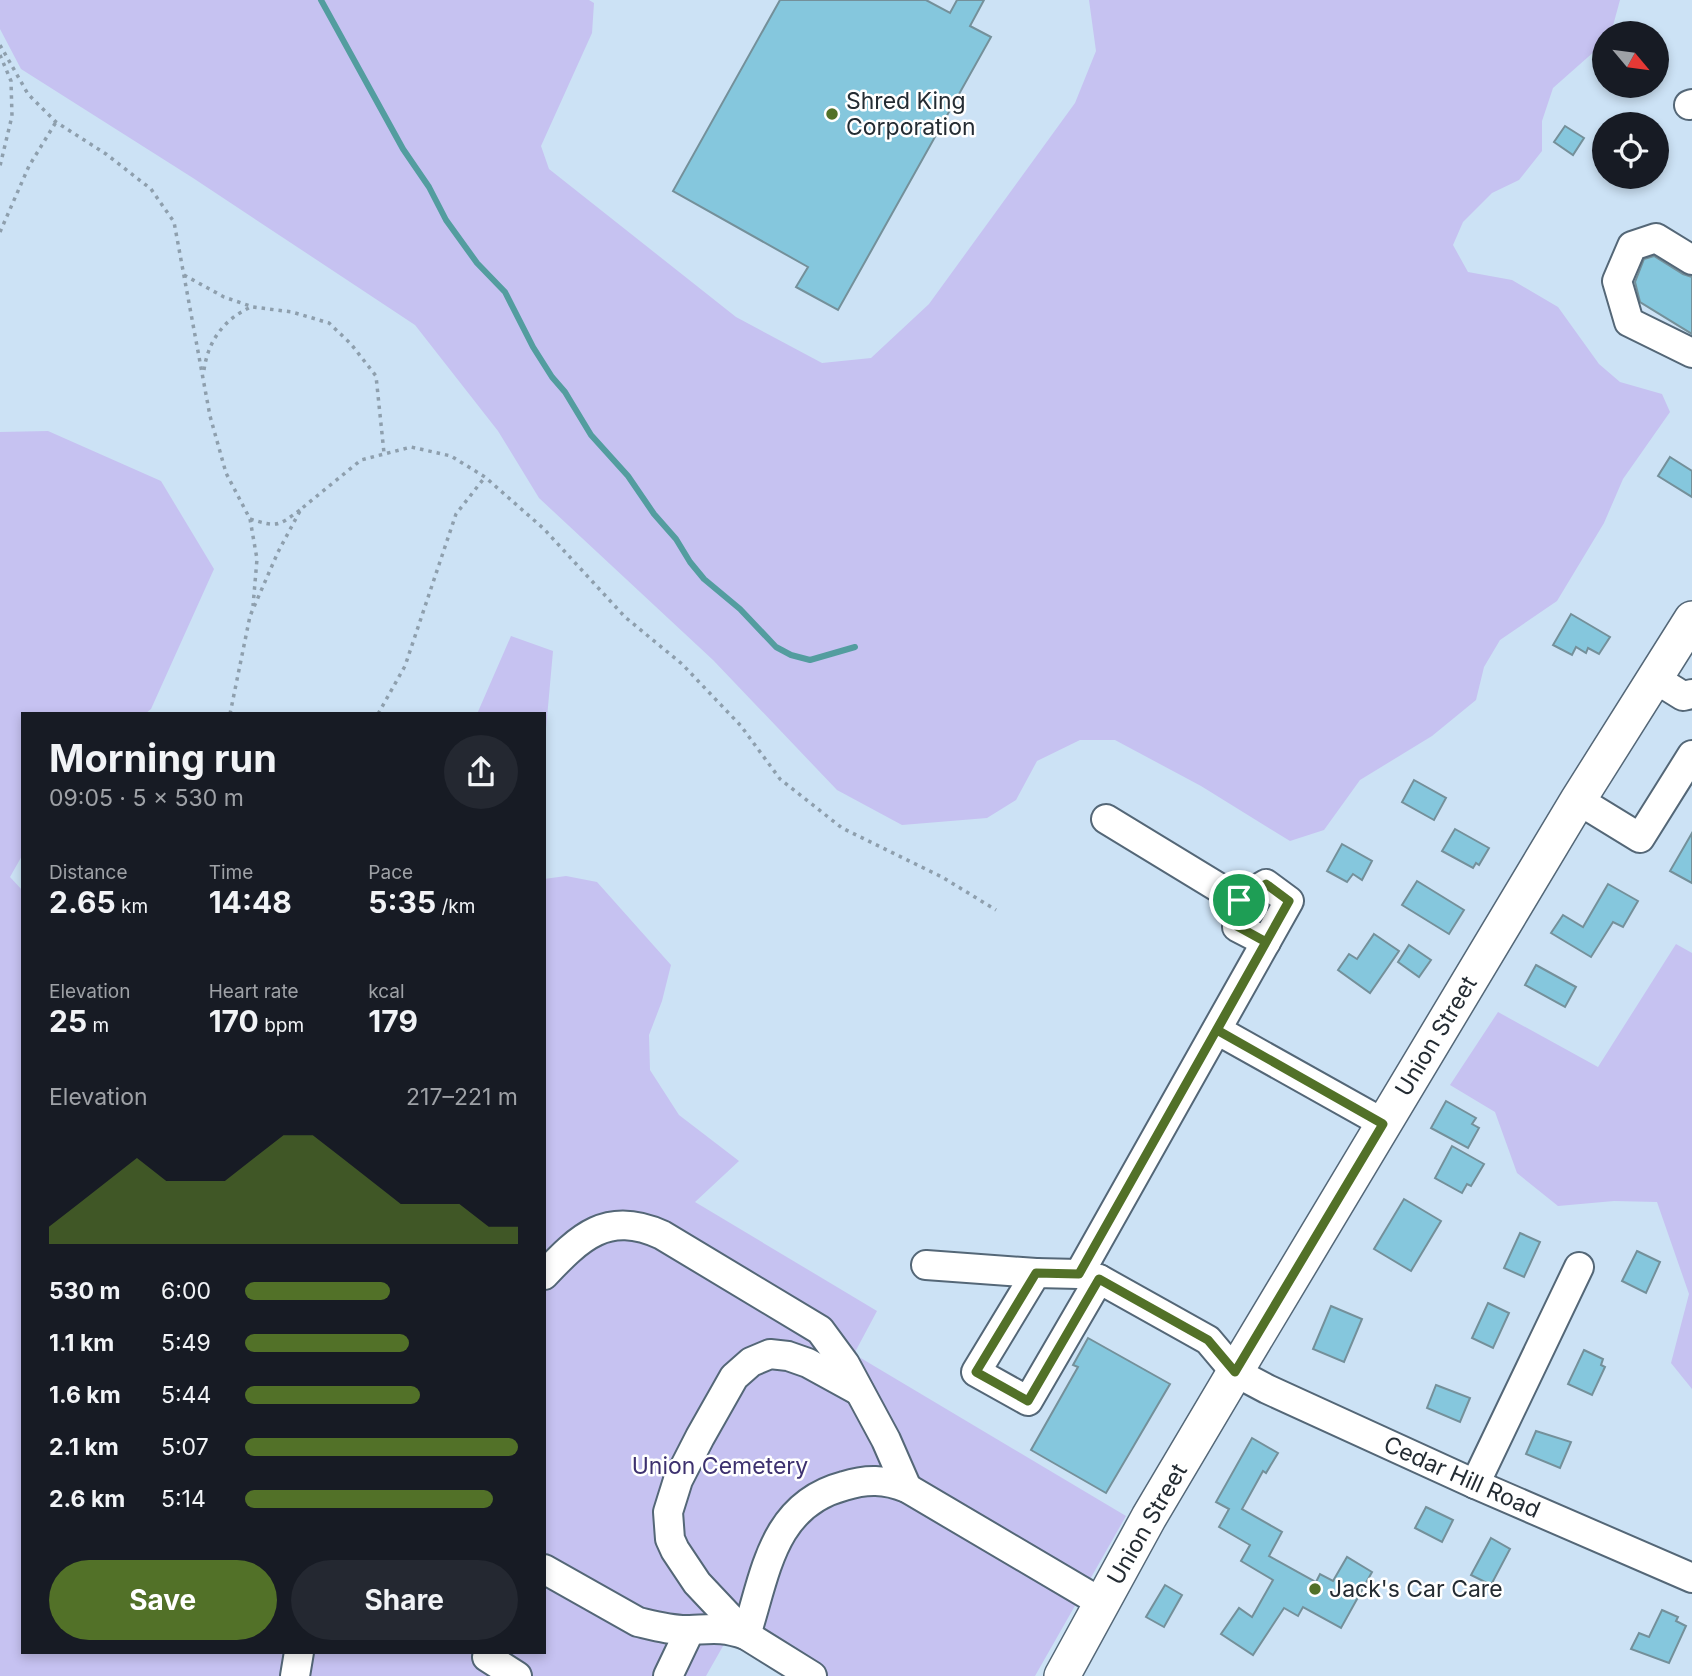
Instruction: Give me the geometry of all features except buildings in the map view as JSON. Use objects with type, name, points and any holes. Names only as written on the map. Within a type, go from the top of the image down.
[{"type":"main road","name":"Union Street","points":[[1072,1672],[1102,1603],[1149,1517],[1235,1372],[1577,800],[1654,678],[1686,641]]},
{"type":"street","points":[[1692,260],[1656,238],[1633,246],[1617,281],[1629,322],[1692,353]]},
{"type":"street","points":[[1654,678],[1683,696],[1692,694]]},
{"type":"street","points":[[1577,800],[1640,838],[1692,755]]},
{"type":"street","points":[[1106,820],[1239,900]]},
{"type":"street","points":[[1036,1273],[976,1372],[1028,1401],[1089,1276],[1217,1030],[1289,901],[1266,884],[1239,900]]},
{"type":"street","points":[[1239,900],[1237,926],[1266,942]]},
{"type":"street","points":[[1217,1030],[1383,1124]]},
{"type":"street","points":[[546,1273],[572,1246],[595,1230],[623,1225],[649,1230],[820,1330],[845,1364],[886,1440],[907,1488]]},
{"type":"street","points":[[926,1265],[1089,1276],[1208,1340],[1235,1372]]},
{"type":"street","points":[[1475,1484],[1579,1267]]},
{"type":"street","points":[[812,1676],[746,1635],[697,1583],[670,1539],[668,1512],[678,1479],[734,1377],[742,1368],[760,1357],[780,1354],[797,1358],[859,1391]]},
{"type":"street","name":"Cedar Hill Road","points":[[1235,1372],[1475,1484],[1692,1578]]},
{"type":"street","points":[[746,1635],[774,1549],[799,1508],[827,1490],[883,1480],[907,1488],[1102,1603]]},
{"type":"street","points":[[546,1570],[638,1622],[655,1627],[690,1630],[717,1628],[746,1635]]},
{"type":"street","points":[[668,1676],[690,1630]]},
{"type":"street","points":[[295,1676],[299,1654]]},
{"type":"street","points":[[484,1662],[517,1676]]},
{"type":"path","points":[[0,45],[28,94],[55,122],[106,154],[151,189],[174,222],[211,416],[226,473],[250,519],[257,559],[253,610],[230,712]]},
{"type":"path","points":[[0,55],[11,81],[12,116],[0,166]]},
{"type":"path","points":[[0,232],[29,166],[55,122]]},
{"type":"path","points":[[184,275],[224,297],[253,307],[292,312],[329,323],[351,344],[376,376],[384,454]]},
{"type":"path","points":[[204,375],[206,353],[219,331],[239,313],[253,307]]},
{"type":"path","points":[[250,519],[280,525],[361,460],[411,447],[451,456],[485,477],[544,529],[625,617],[682,664],[741,726],[780,779],[842,828],[942,877],[996,910]]},
{"type":"path","points":[[379,712],[405,666],[456,514],[485,477]]},
{"type":"path","points":[[253,610],[278,552],[302,509]]},
{"type":"green space","points":[[0,0],[589,0],[594,3],[592,33],[541,146],[549,169],[736,317],[822,363],[871,358],[929,304],[1075,103],[1096,51],[1089,0],[1620,0],[1614,21],[1592,21],[1592,54],[1553,88],[1542,121],[1542,151],[1519,180],[1492,193],[1463,222],[1453,245],[1468,272],[1512,280],[1558,307],[1599,364],[1620,382],[1662,394],[1670,412],[1623,479],[1604,523],[1557,601],[1500,640],[1484,667],[1476,700],[1432,736],[1360,780],[1324,830],[1290,841],[1201,786],[1115,740],[1080,740],[1037,761],[1016,800],[987,818],[902,825],[837,790],[713,660],[539,498],[498,431],[415,325],[193,178],[21,69],[0,29]]},
{"type":"green space","name":"Union Cemetery","points":[[48,431],[161,481],[214,569],[147,712],[21,712],[21,858],[10,877],[21,889],[21,1654],[546,1654],[546,879],[566,876],[597,882],[671,965],[662,1001],[649,1035],[650,1070],[679,1115],[739,1161],[695,1202],[877,1311],[854,1354],[1126,1516],[1035,1676],[789,1676],[727,1639],[706,1676],[0,1676],[0,432]]},
{"type":"green space","points":[[511,636],[553,651],[546,729],[546,712],[478,712]]},
{"type":"green space","points":[[1676,944],[1692,953],[1692,1389],[1671,1363],[1689,1294],[1657,1202],[1614,1201],[1558,1206],[1517,1173],[1495,1112],[1450,1085],[1498,1012],[1598,1067]]},
{"type":"waterway","points":[[321,0],[403,149],[429,187],[446,220],[477,263],[505,292],[533,347],[591,435],[628,476],[704,579],[740,609],[776,647],[791,655],[810,660],[855,647]]},
{"type":"place","name":"Shred King Corporation","points":[[832,114]]},
{"type":"place","name":"Jack's Car Care","points":[[1315,1589]]},
{"type":"route","points":[[1239,900],[1237,926],[1266,942],[1217,1030],[1079,1274],[1036,1273],[976,1372],[1028,1401],[1099,1279],[1208,1340],[1235,1372],[1383,1124],[1217,1030],[1289,901],[1266,884],[1239,900]]}]
